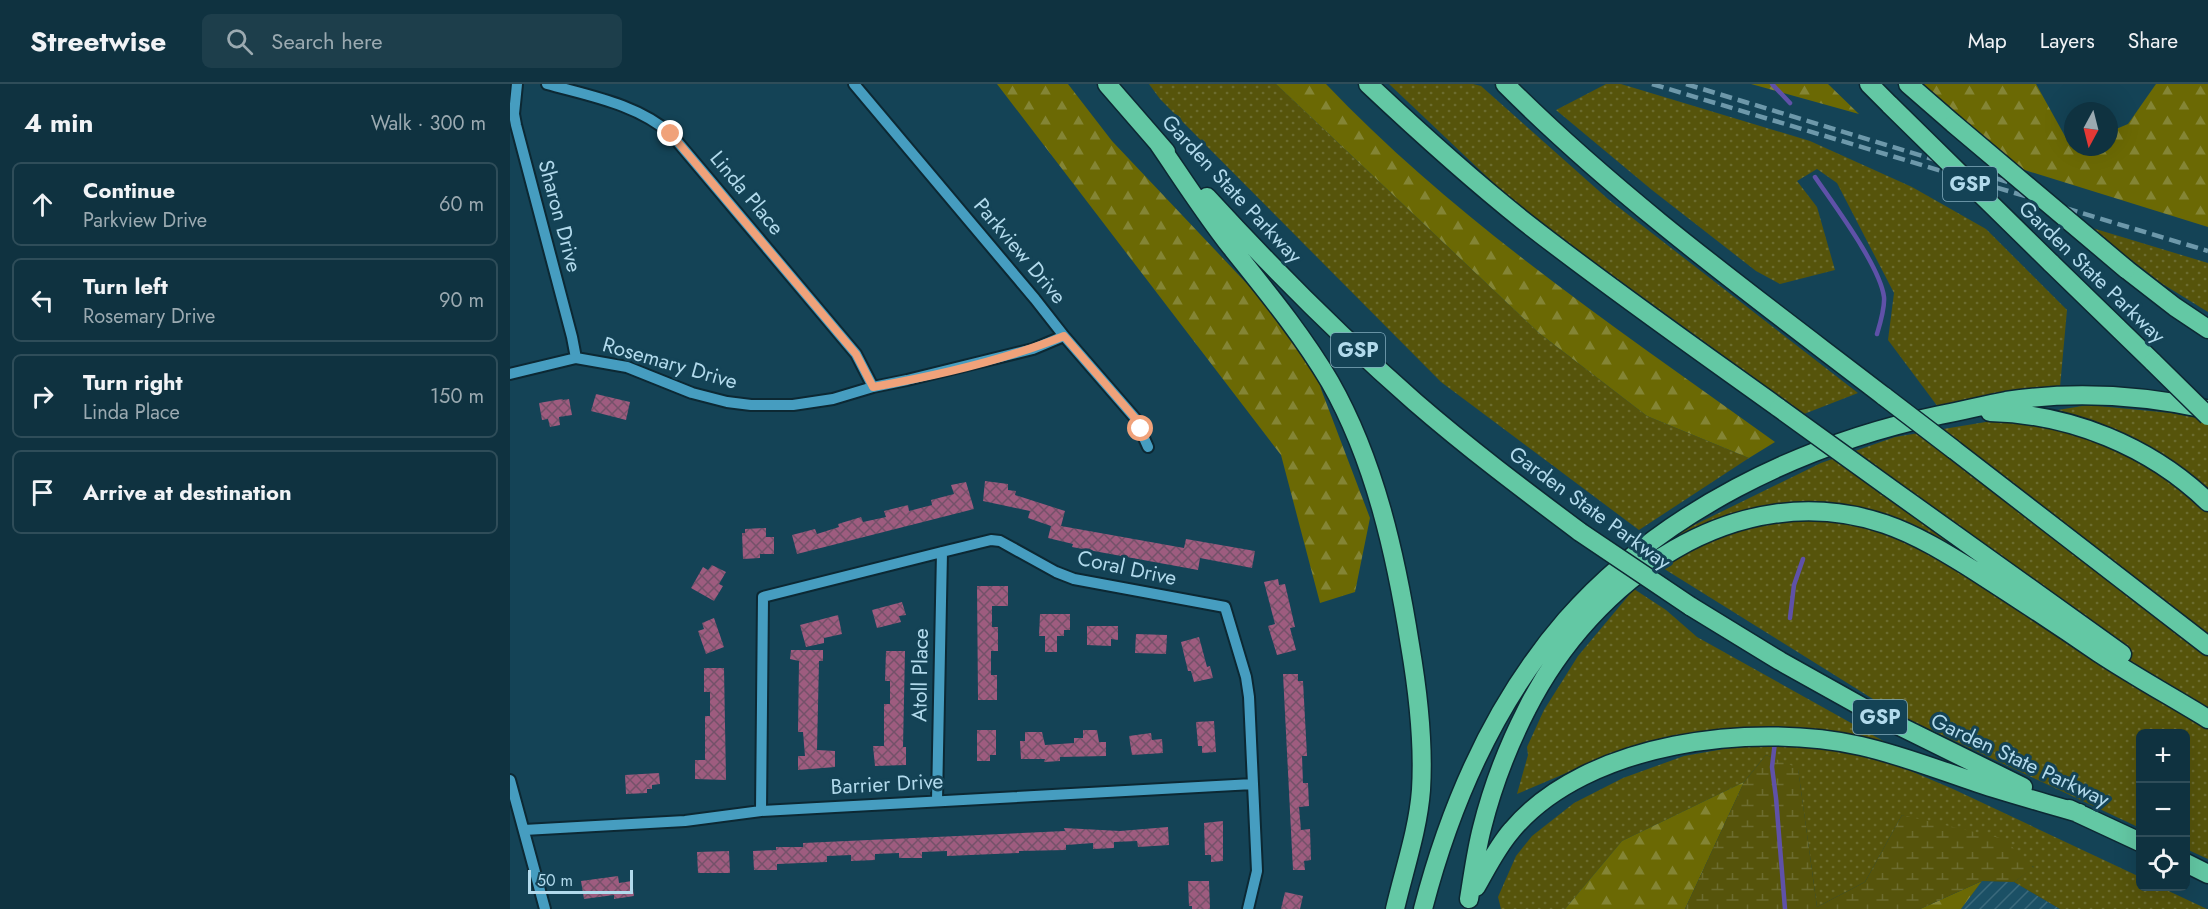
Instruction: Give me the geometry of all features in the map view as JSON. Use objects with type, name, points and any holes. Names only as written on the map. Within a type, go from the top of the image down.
[{"type":"highway","name":"Garden State Parkway","points":[[1107,84],[1227,219],[1300,295],[1383,373],[1468,447],[1580,532],[1690,606],[1771,656],[1873,713],[1918,737],[2136,840]]},
{"type":"highway","points":[[1368,84],[1524,221],[1609,286],[1996,562],[2208,719]]},
{"type":"highway","points":[[1505,84],[1559,136],[1652,216],[2208,646]]},
{"type":"highway","name":"Garden State Parkway","points":[[1869,84],[2208,416]]},
{"type":"highway","points":[[1908,84],[2126,269],[2208,329]]},
{"type":"highway","points":[[1158,143],[1230,246],[1282,311],[1317,361],[1339,399],[1354,432],[1378,502],[1400,586],[1409,638],[1418,699],[1421,755],[1419,808],[1395,909]]},
{"type":"highway","points":[[1423,909],[1453,813],[1485,742],[1537,657],[1572,614],[1610,576],[1640,551],[1692,515],[1769,472],[1860,436],[1959,412],[2025,399],[2084,396],[2165,401],[2208,409]]},
{"type":"highway","points":[[1959,412],[2025,414],[2089,430],[2150,457],[2208,502]]},
{"type":"highway","points":[[1468,904],[1481,830],[1508,752],[1527,709],[1559,656],[1599,608],[1657,560],[1705,532],[1748,519],[1790,512],[1824,511],[1863,518],[1902,530],[1957,560],[2100,653],[2208,719]]},
{"type":"highway","points":[[1468,904],[1492,858],[1512,829],[1550,795],[1580,778],[1624,760],[1663,748],[1707,740],[1749,736],[1795,737],[1860,746],[1908,758],[1977,783],[2079,813]]},
{"type":"highway","points":[[2190,865],[2208,874]]},
{"type":"street","name":"Sharon Drive","points":[[517,84],[514,114],[516,125],[576,358]]},
{"type":"street","name":"Linda Place","points":[[547,84],[628,107],[659,123],[671,134],[856,354],[873,387]]},
{"type":"street","name":"Parkview Drive","points":[[854,84],[1135,418],[1148,447]]},
{"type":"street","name":"Rosemary Drive","points":[[510,374],[576,358],[627,367],[692,393],[727,402],[751,405],[793,405],[819,402],[1033,349],[1064,336]]},
{"type":"street","name":"Coral Drive","points":[[761,811],[763,597],[991,540],[1000,541],[1056,572],[1074,579],[1225,607],[1246,677],[1257,871],[1248,909]]},
{"type":"street","name":"Atoll Place","points":[[937,800],[942,552]]},
{"type":"street","points":[[510,780],[545,909]]},
{"type":"street","name":"Barrier Drive","points":[[524,830],[685,821],[761,811],[1253,784]]},
{"type":"shaded area","points":[[1982,881],[2014,882],[2060,909],[1961,909]]},
{"type":"green space","points":[[997,84],[1068,84],[1112,141],[1286,325],[1311,348],[1321,389],[1370,518],[1355,592],[1320,603],[1281,455]]},
{"type":"green space","points":[[1149,84],[1276,84],[1539,333],[1647,416],[1749,458],[1639,530],[1441,382],[1160,99]]},
{"type":"green space","points":[[1276,84],[1326,84],[1377,135],[1485,229],[1600,316],[1775,442],[1749,458],[1647,416],[1539,333]]},
{"type":"green space","points":[[1389,84],[1473,84],[1481,86],[1608,199],[1858,393],[1804,414],[1521,209]]},
{"type":"green space","points":[[1606,84],[1621,84],[1810,141],[1912,187],[1986,229],[2067,310],[2060,387],[1938,407],[1888,340],[1894,293],[1837,183],[1817,169],[1797,181],[1817,207],[1835,270],[1780,284],[1756,271],[1652,190],[1556,110]]},
{"type":"green space","points":[[1751,84],[1828,84],[1859,114]]},
{"type":"green space","points":[[1915,84],[2036,84],[2064,134],[2064,156],[2118,156],[2118,128],[2128,124],[2156,84],[2208,84],[2208,227],[2015,167]]},
{"type":"green space","points":[[2089,227],[2208,263],[2208,312],[2161,283]]},
{"type":"green space","points":[[2088,405],[2171,413],[2208,420],[2208,859],[2190,851],[2190,729],[2136,729],[2136,826],[1897,714],[1658,565],[1682,531],[1821,463],[1895,437]]},
{"type":"green space","points":[[1634,589],[1666,610],[1697,637],[1887,743],[1715,732],[1661,738],[1604,757],[1517,794],[1528,755],[1527,747],[1544,710],[1578,656]]},
{"type":"green space","points":[[1758,743],[1830,748],[1892,763],[1953,789],[2136,875],[2136,891],[2169,891],[2207,909],[2060,909],[2014,882],[2034,867],[1902,815],[1865,882],[1817,907],[1798,769],[1766,755],[1744,782],[1622,841],[1565,909],[1501,909],[1498,897],[1516,856],[1532,836],[1574,803],[1623,778],[1684,756]]},
{"type":"green space","points":[[1766,755],[1798,768],[1817,907],[1865,882],[1902,815],[2004,839],[2034,868],[2014,882],[1982,881],[1920,909],[1685,909],[1744,782]]},
{"type":"green space","points":[[1744,782],[1685,909],[1565,909],[1622,841]]},
{"type":"green space","points":[[1982,881],[1961,909],[1920,909]]},
{"type":"building","points":[[596,394],[630,402],[626,420],[591,411]]},
{"type":"building","points":[[569,399],[572,415],[559,417],[560,425],[550,427],[548,419],[542,420],[539,403]]},
{"type":"building","points":[[985,481],[1008,484],[1008,490],[1016,491],[1015,495],[1065,511],[1061,526],[1184,548],[1186,539],[1255,551],[1252,568],[1200,558],[1198,570],[1072,547],[1073,544],[1048,538],[1051,526],[1028,518],[1030,511],[983,501]]},
{"type":"building","points":[[966,482],[974,509],[797,554],[792,535],[815,529],[817,534],[861,517],[863,522],[886,517],[884,511],[908,505],[909,511],[932,505],[931,500],[954,494],[951,485]]},
{"type":"building","points":[[766,528],[766,537],[774,537],[774,554],[760,554],[760,558],[743,559],[742,533],[745,533],[745,529]]},
{"type":"building","points":[[712,565],[726,572],[719,584],[723,586],[714,601],[691,588],[703,567],[708,570]]},
{"type":"building","points":[[1278,579],[1279,585],[1285,584],[1295,627],[1290,628],[1296,650],[1277,655],[1268,626],[1275,624],[1264,582]]},
{"type":"building","points":[[977,586],[1008,586],[1008,606],[992,606],[992,627],[998,627],[998,651],[991,651],[991,675],[997,675],[997,700],[978,700]]},
{"type":"building","points":[[902,602],[906,615],[899,616],[901,622],[877,628],[872,610]]},
{"type":"building","points":[[1040,614],[1070,614],[1070,630],[1064,630],[1064,636],[1057,636],[1057,652],[1045,652],[1045,636],[1039,636]]},
{"type":"building","points":[[838,615],[842,634],[824,638],[824,643],[806,647],[800,625]]},
{"type":"building","points":[[714,618],[724,647],[706,654],[698,631],[704,629],[702,623]]},
{"type":"building","points":[[1087,626],[1118,626],[1118,640],[1111,639],[1111,646],[1087,645]]},
{"type":"building","points":[[1136,634],[1167,635],[1166,654],[1135,653]]},
{"type":"building","points":[[1199,637],[1207,667],[1210,666],[1213,678],[1194,682],[1191,671],[1188,671],[1181,642]]},
{"type":"building","points":[[791,650],[823,650],[823,661],[819,661],[817,750],[835,751],[835,767],[798,770],[798,756],[805,756],[803,732],[798,732],[799,661],[790,659]]},
{"type":"building","points":[[886,651],[905,651],[903,747],[906,747],[906,765],[875,766],[873,746],[884,746],[884,704],[890,704],[890,681],[885,681]]},
{"type":"building","points":[[704,668],[724,668],[726,780],[695,779],[695,760],[705,760],[705,716],[710,716],[710,692],[704,692]]},
{"type":"building","points":[[1283,674],[1298,674],[1298,681],[1303,681],[1307,756],[1302,756],[1303,783],[1308,783],[1309,806],[1299,807],[1301,830],[1310,829],[1311,860],[1304,861],[1305,870],[1293,870]]},
{"type":"building","points":[[1214,721],[1216,752],[1202,753],[1202,746],[1198,746],[1196,722]]},
{"type":"building","points":[[977,730],[996,730],[996,755],[990,755],[990,761],[977,761]]},
{"type":"building","points":[[1083,730],[1097,730],[1099,742],[1106,742],[1106,756],[1060,757],[1060,761],[1044,762],[1045,759],[1021,759],[1020,741],[1025,741],[1025,732],[1042,732],[1045,745],[1074,743],[1074,738],[1083,738]]},
{"type":"building","points":[[1151,733],[1152,740],[1162,739],[1163,753],[1132,755],[1129,736]]},
{"type":"building","points":[[659,773],[660,784],[652,785],[652,789],[647,789],[647,793],[626,794],[625,775]]},
{"type":"building","points":[[1223,821],[1223,861],[1211,862],[1211,855],[1205,855],[1204,823]]},
{"type":"building","points":[[1168,827],[1169,845],[1138,847],[1137,841],[1114,842],[1114,848],[1093,849],[1093,843],[1066,845],[1066,850],[1019,851],[1019,853],[947,856],[947,851],[922,852],[922,858],[899,858],[899,853],[875,854],[875,860],[851,861],[851,855],[827,856],[827,862],[777,864],[777,870],[754,870],[753,851],[776,850],[776,847],[803,847],[803,843],[1065,831],[1064,828],[1120,831]]},
{"type":"building","points":[[729,851],[730,873],[698,873],[697,852]]},
{"type":"building","points":[[618,876],[619,883],[632,881],[634,896],[614,899],[614,895],[584,899],[581,881]]},
{"type":"building","points":[[1188,881],[1209,881],[1210,909],[1192,909],[1192,906],[1189,906]]},
{"type":"building","points":[[1285,892],[1303,896],[1300,909],[1281,909]]},
{"type":"waterway","points":[[1772,84],[1790,103]]},
{"type":"waterway","points":[[1815,177],[1855,236],[1881,284],[1884,301],[1877,334]]},
{"type":"waterway","points":[[1790,618],[1794,585],[1803,559]]},
{"type":"waterway","points":[[1775,742],[1772,767],[1785,909]]},
{"type":"railway","points":[[1652,84],[2208,251]]},
{"type":"railway","points":[[1686,84],[2021,186]]},
{"type":"route","points":[[671,134],[856,354],[873,387],[907,381],[1033,349],[1064,336],[1135,418],[1141,429]]}]
